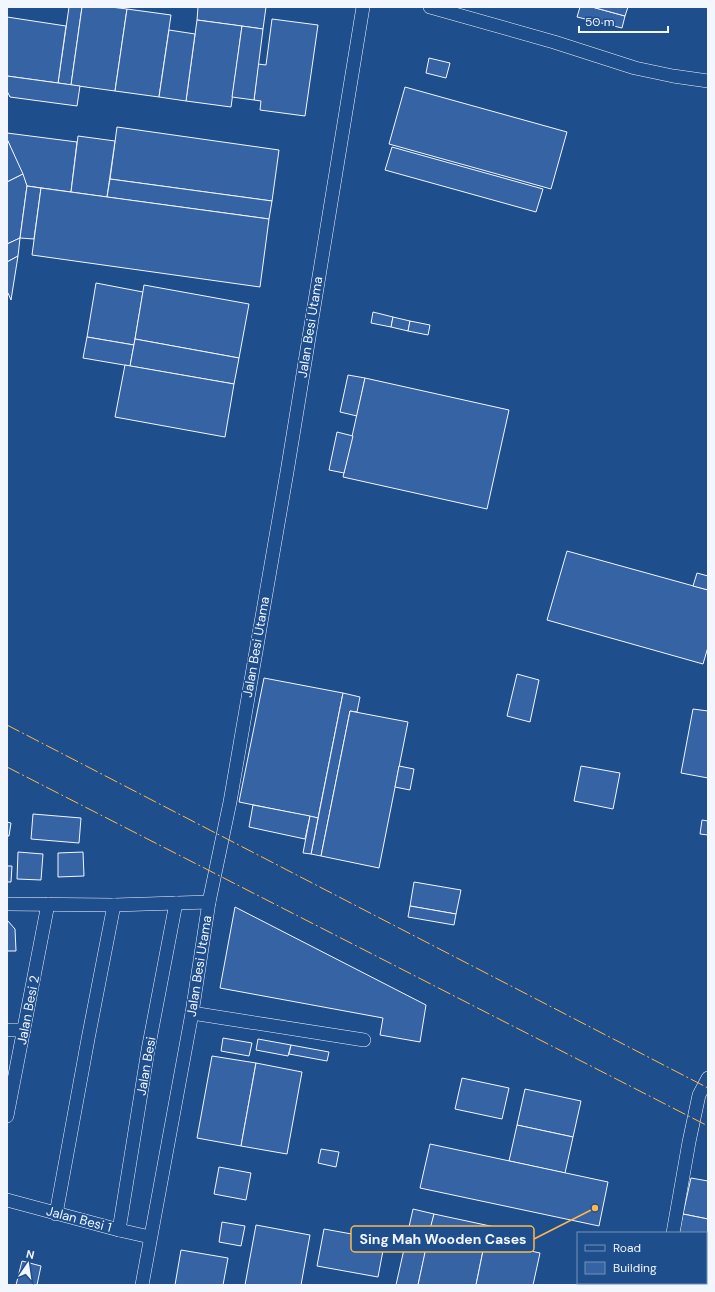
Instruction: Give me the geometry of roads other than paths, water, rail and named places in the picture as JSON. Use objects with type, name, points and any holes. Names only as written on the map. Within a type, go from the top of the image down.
[{"type":"street","name":"Jalan Besi Utama","points":[[142,1285],[192,1013],[209,902],[231,795],[287,472],[363,7]]},
{"type":"street","points":[[430,7],[554,42],[635,68],[673,76],[708,81]]},
{"type":"street","points":[[7,904],[114,905],[209,902]]},
{"type":"street","name":"Jalan Besi","points":[[119,1230],[148,1050],[176,903]]},
{"type":"street","name":"Jalan Besi 2","points":[[7,1116],[48,904]]},
{"type":"street","points":[[56,1214],[114,905]]},
{"type":"street","points":[[192,1013],[364,1040]]},
{"type":"street","points":[[7,1030],[24,1030]]},
{"type":"street","points":[[673,1232],[699,1095],[708,1078]]},
{"type":"street","name":"Jalan Besi 1","points":[[7,1200],[56,1214],[150,1237]]},
{"type":"place","name":"Sing Mah Wooden Cases","points":[[595,1208]]}]
